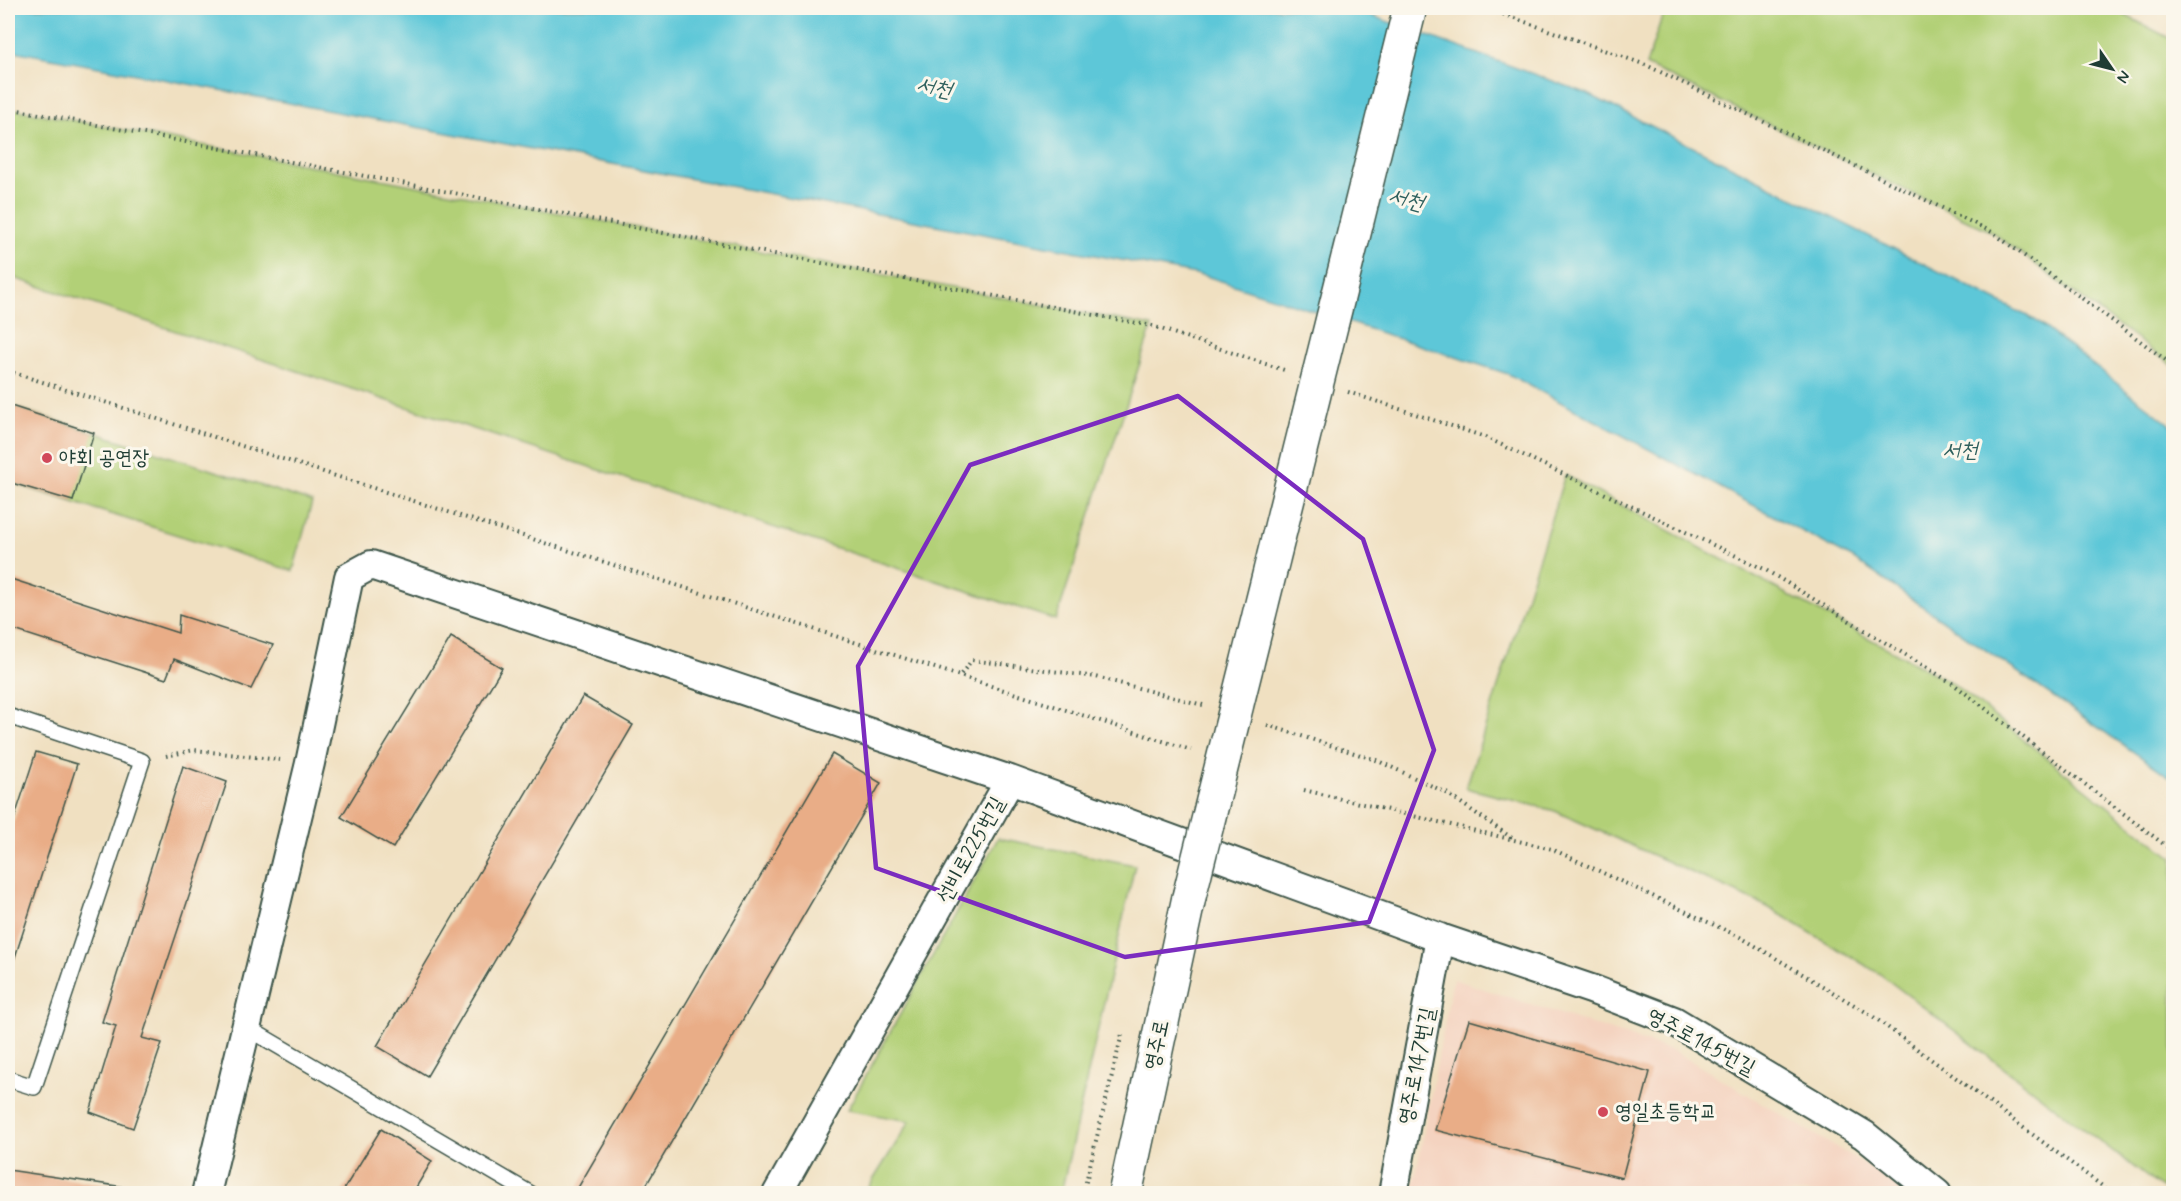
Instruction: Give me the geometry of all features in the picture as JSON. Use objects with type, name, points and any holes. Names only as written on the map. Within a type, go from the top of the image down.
[{"type":"main road","name":"영주로","points":[[1125,1194],[1189,897],[1410,8]]},
{"type":"street","points":[[206,1194],[310,763],[349,577],[371,566],[1010,780]]},
{"type":"street","name":"선비로225번길","points":[[777,1194],[1010,780],[1440,939]]},
{"type":"street","name":"영주로147번길","points":[[1393,1194],[1440,939]]},
{"type":"street","name":"영주로145번길","points":[[1440,939],[1591,989],[1674,1022],[1864,1135],[1937,1194]]},
{"type":"lane","points":[[8,716],[142,761],[34,1088],[8,1078]]},
{"type":"lane","points":[[246,1027],[531,1194]]},
{"type":"path","points":[[1486,8],[1646,65],[1992,232],[2174,366]]},
{"type":"path","points":[[8,108],[1152,326],[1296,374]]},
{"type":"path","points":[[8,371],[1192,748]]},
{"type":"path","points":[[1340,389],[1485,437],[1764,569],[1952,683],[2174,852]]},
{"type":"path","points":[[142,761],[194,750],[310,763]]},
{"type":"path","points":[[1304,790],[1552,849],[1742,938],[1871,1015],[2113,1194]]},
{"type":"highlighted area","points":[[1178,396],[1363,539],[1434,750],[1369,922],[1125,957],[876,868],[858,666],[970,465]]},
{"type":"shaded area","name":"영일초등학교","points":[[1453,979],[1674,1051],[1881,1174],[1905,1193],[1412,1194]]},
{"type":"green space","points":[[1665,8],[2111,8],[2173,40],[2173,366],[1992,232],[1646,65]]},
{"type":"green space","points":[[8,108],[1152,326],[1056,620],[8,276]]},
{"type":"green space","points":[[8,405],[312,502],[293,571],[8,482]]},
{"type":"green space","points":[[1565,475],[1952,683],[2173,858],[2173,1193],[2168,1193],[1880,974],[1766,906],[1555,811],[1466,788]]},
{"type":"green space","points":[[998,838],[1135,865],[1061,1193],[865,1193],[910,1121],[847,1110]]},
{"type":"water","name":"서천","points":[[8,8],[1350,8],[1586,93],[2035,320],[2173,427],[2173,779],[1852,558],[1508,374],[1206,276],[8,50]]},
{"type":"building","name":"야회 공연장","points":[[8,405],[94,433],[73,501],[8,482]]},
{"type":"building","points":[[8,578],[178,633],[179,615],[273,645],[251,689],[174,659],[166,679],[8,628]]},
{"type":"building","points":[[451,637],[502,668],[393,848],[341,817]]},
{"type":"building","points":[[583,696],[633,725],[427,1076],[377,1046]]},
{"type":"building","points":[[36,752],[77,764],[8,979],[8,838]]},
{"type":"building","points":[[832,754],[881,783],[641,1194],[580,1194],[576,1191]]},
{"type":"building","points":[[183,766],[227,782],[142,1038],[162,1043],[133,1128],[90,1112],[116,1026],[102,1022]]},
{"type":"building","points":[[1469,1020],[1650,1072],[1622,1178],[1435,1130]]},
{"type":"building","points":[[381,1129],[432,1161],[412,1194],[341,1194]]},
{"type":"building","points":[[8,1170],[151,1191],[151,1194],[8,1194]]},
{"type":"place","name":"야회 공연장","points":[[47,458]]},
{"type":"place","name":"영일초등학교","points":[[1603,1112]]}]
